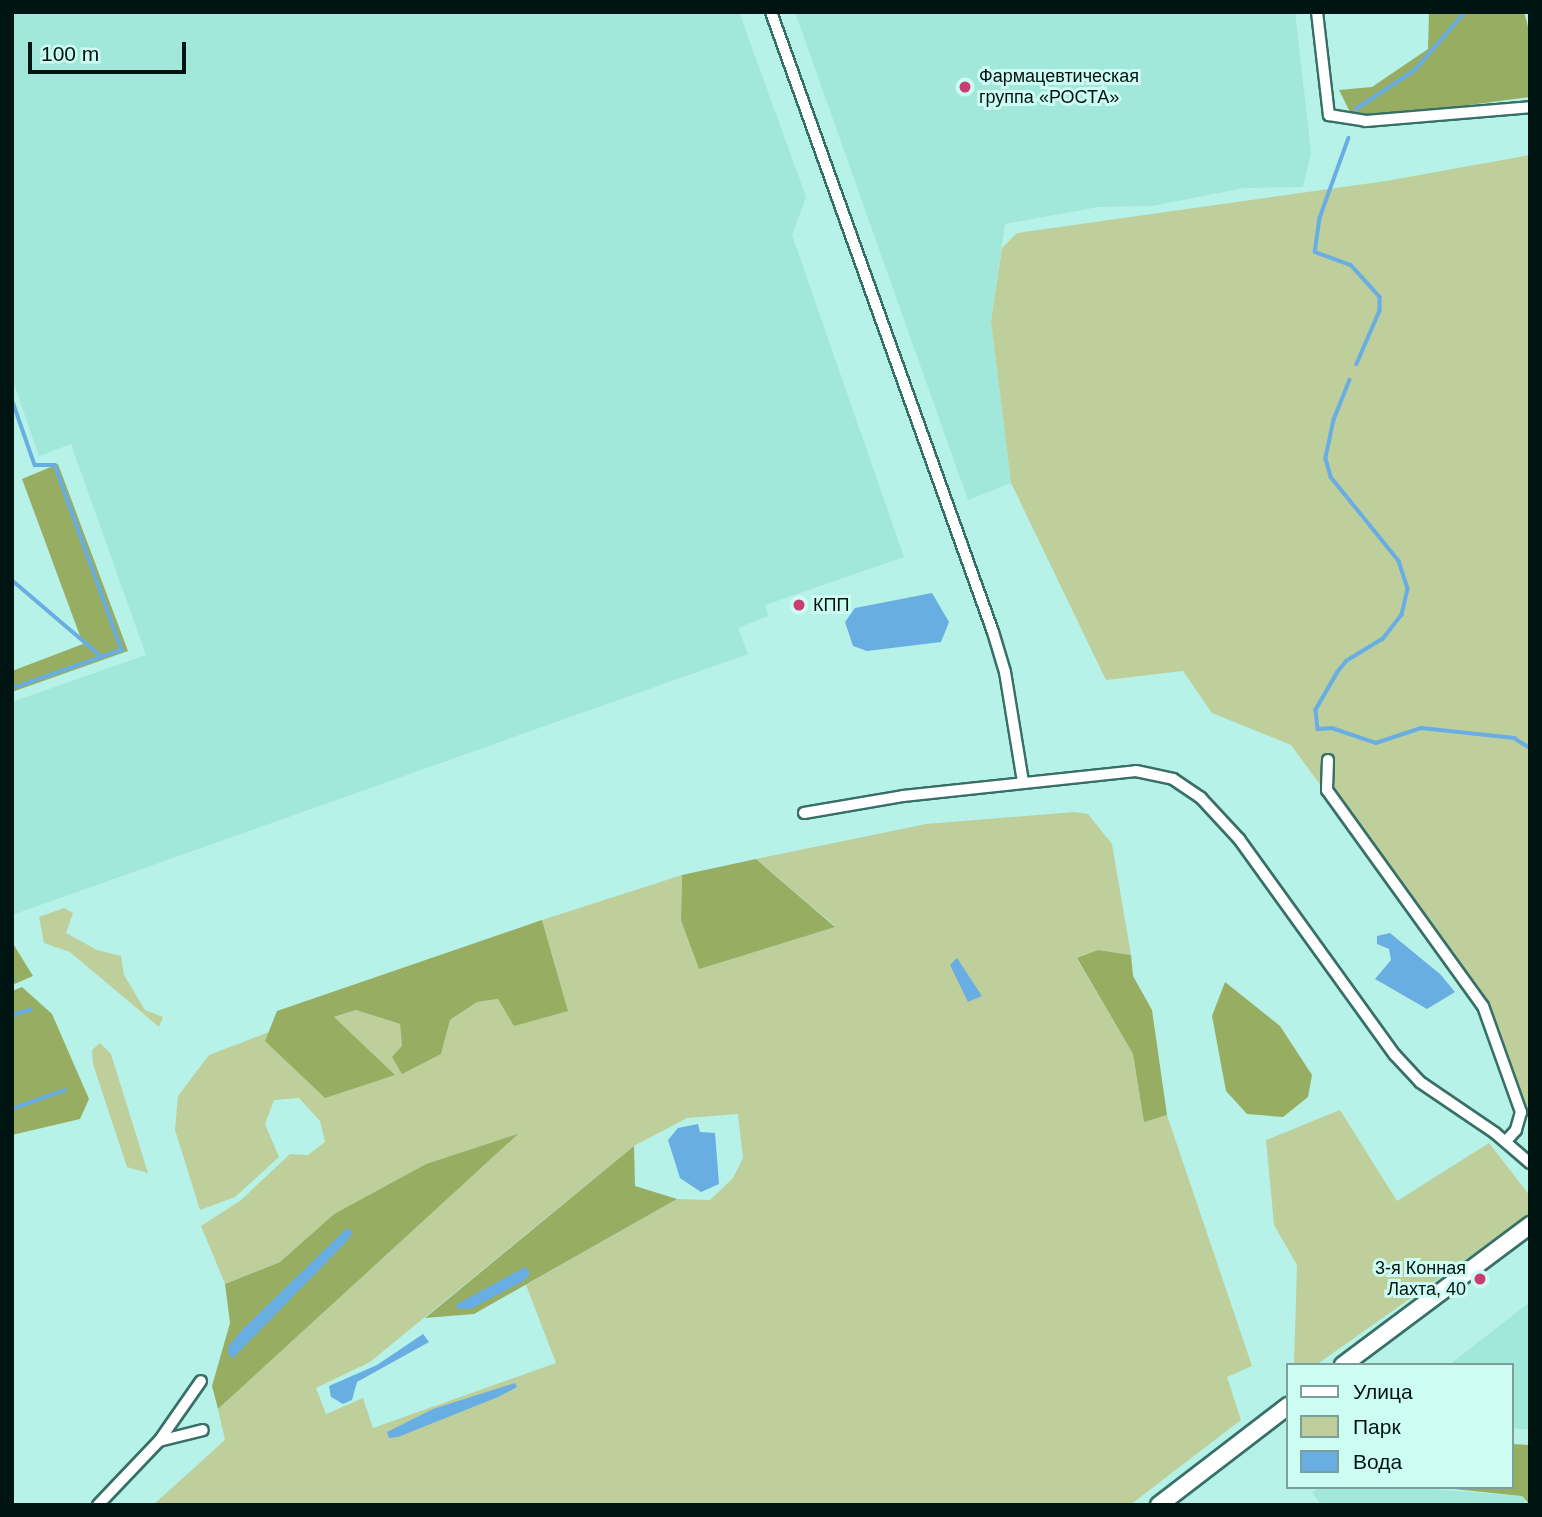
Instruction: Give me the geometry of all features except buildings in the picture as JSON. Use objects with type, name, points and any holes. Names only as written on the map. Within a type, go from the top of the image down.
[{"type":"main road","points":[[1346,1363],[1530,1225]]},
{"type":"main road","points":[[1159,1505],[1286,1408]]},
{"type":"street","points":[[771,12],[993,632],[1005,672],[1023,782]]},
{"type":"street","points":[[1317,12],[1329,115],[1364,121],[1530,107]]},
{"type":"street","points":[[1328,760],[1327,790],[1483,1006],[1521,1112],[1516,1130],[1506,1141]]},
{"type":"street","points":[[804,813],[1023,782],[1136,771],[1157,774],[1189,788],[1239,839],[1395,1055],[1431,1091],[1506,1141],[1530,1163]]},
{"type":"street","points":[[98,1505],[159,1441],[201,1381]]},
{"type":"street","points":[[159,1441],[203,1430]]},
{"type":"shaded area","points":[[12,12],[739,12],[806,197],[792,235],[904,557],[765,605],[768,616],[738,628],[748,654],[12,915],[12,702],[146,655],[71,444],[39,456],[12,378]]},
{"type":"shaded area","points":[[795,12],[1295,12],[1311,152],[1303,187],[1244,188],[1152,206],[1098,207],[1005,224],[991,321],[1011,483],[968,500]]},
{"type":"shaded area","points":[[1530,1302],[1530,1430],[1514,1428],[1514,1363],[1452,1363]]},
{"type":"shaded area","points":[[1317,1489],[1432,1489],[1522,1496],[1527,1505],[1321,1505],[1312,1492]]},
{"type":"green space","points":[[1429,12],[1524,12],[1530,34],[1530,97],[1379,117],[1350,112],[1339,90],[1372,87],[1428,49]]},
{"type":"green space","points":[[1530,155],[1529,1111],[1484,1008],[1291,745],[1212,713],[1183,671],[1106,680],[1011,483],[991,321],[1002,248],[1017,233],[1386,181]]},
{"type":"green space","points":[[58,464],[128,651],[12,692],[12,671],[83,644],[22,479]]},
{"type":"green space","points":[[1074,812],[1088,814],[1112,844],[1131,955],[1098,950],[1077,959],[1133,1054],[1144,1121],[1167,1115],[1252,1366],[1227,1377],[1241,1420],[1130,1505],[153,1505],[225,1440],[218,1409],[516,1135],[426,1164],[334,1214],[280,1262],[225,1284],[201,1226],[240,1201],[290,1154],[308,1155],[325,1142],[320,1121],[299,1098],[274,1100],[265,1124],[279,1157],[235,1197],[200,1210],[175,1130],[178,1096],[209,1055],[269,1032],[265,1041],[356,1010],[400,1024],[402,1046],[441,1054],[450,1020],[477,1002],[498,999],[568,1011],[542,920],[682,875],[681,920],[835,926],[756,859],[926,824]],"holes":[[[738,1114],[743,1158],[733,1178],[710,1200],[677,1199],[526,1285],[556,1363],[373,1428],[363,1398],[326,1414],[316,1388],[370,1362],[634,1146],[687,1118]]]},
{"type":"green space","points":[[756,859],[835,927],[699,969],[681,920],[682,875]]},
{"type":"green space","points":[[64,908],[73,913],[66,933],[97,950],[121,956],[124,975],[145,1010],[163,1017],[159,1027],[70,952],[44,943],[39,917]]},
{"type":"green space","points":[[542,920],[568,1011],[514,1026],[498,999],[477,1002],[450,1020],[441,1054],[402,1074],[392,1057],[402,1046],[400,1024],[356,1010],[334,1017],[395,1075],[325,1098],[265,1041],[277,1011]]},
{"type":"green space","points":[[12,942],[33,976],[12,985]]},
{"type":"green space","points":[[1098,950],[1131,955],[1133,976],[1152,1010],[1167,1115],[1144,1122],[1133,1054],[1077,958]]},
{"type":"green space","points":[[1225,982],[1280,1026],[1312,1075],[1308,1097],[1283,1117],[1247,1114],[1226,1091],[1212,1016]]},
{"type":"green space","points":[[22,987],[52,1014],[89,1099],[80,1119],[12,1135],[12,991]]},
{"type":"green space","points":[[100,1043],[111,1054],[148,1173],[127,1167],[93,1064],[92,1050]]},
{"type":"green space","points":[[1340,1110],[1397,1201],[1489,1143],[1530,1196],[1530,1214],[1319,1363],[1294,1363],[1297,1265],[1274,1225],[1266,1140]]},
{"type":"green space","points":[[518,1134],[218,1409],[212,1386],[230,1323],[225,1284],[280,1262],[334,1214],[426,1164]]},
{"type":"green space","points":[[634,1146],[635,1186],[677,1199],[474,1314],[425,1318]]},
{"type":"green space","points":[[1514,1444],[1530,1445],[1530,1505],[1522,1496],[1454,1489],[1514,1489]]},
{"type":"water","points":[[932,593],[949,622],[941,642],[867,651],[853,646],[845,622],[855,608]]},
{"type":"water","points":[[1390,933],[1440,974],[1455,992],[1427,1009],[1375,979],[1391,960],[1389,949],[1377,944],[1377,936]]},
{"type":"water","points":[[957,958],[982,996],[968,1002],[950,965]]},
{"type":"water","points":[[698,1124],[700,1132],[715,1133],[719,1184],[701,1192],[680,1178],[668,1140],[678,1128]]},
{"type":"water","points":[[347,1228],[353,1232],[346,1242],[233,1358],[229,1355],[228,1347],[243,1329]]},
{"type":"water","points":[[525,1267],[530,1273],[525,1280],[471,1309],[457,1309],[457,1304]]},
{"type":"water","points":[[423,1334],[429,1342],[357,1382],[352,1400],[343,1404],[331,1397],[329,1386],[377,1365]]},
{"type":"water","points":[[515,1383],[517,1387],[498,1397],[398,1437],[389,1438],[387,1432],[433,1409]]},
{"type":"waterway","points":[[1356,109],[1415,70],[1465,12]]},
{"type":"waterway","points":[[1349,138],[1320,218],[1315,252],[1351,265],[1380,297],[1380,311],[1357,364]]},
{"type":"waterway","points":[[1350,380],[1334,420],[1326,459],[1331,477],[1399,561],[1408,589],[1402,615],[1383,639],[1347,661],[1338,672],[1316,710],[1318,729],[1332,728],[1376,743],[1421,728],[1514,738],[1530,748]]},
{"type":"waterway","points":[[12,399],[35,465],[55,465],[122,650],[12,689]]},
{"type":"waterway","points":[[12,580],[101,656]]},
{"type":"waterway","points":[[12,1015],[30,1010]]},
{"type":"waterway","points":[[12,1109],[65,1090]]},
{"type":"place","name":"Фармацевтическая группа «РОСТА»","points":[[965,87]]},
{"type":"place","name":"КПП","points":[[799,605]]},
{"type":"place","name":"3-я Конная Лахта, 40","points":[[1480,1279]]}]
